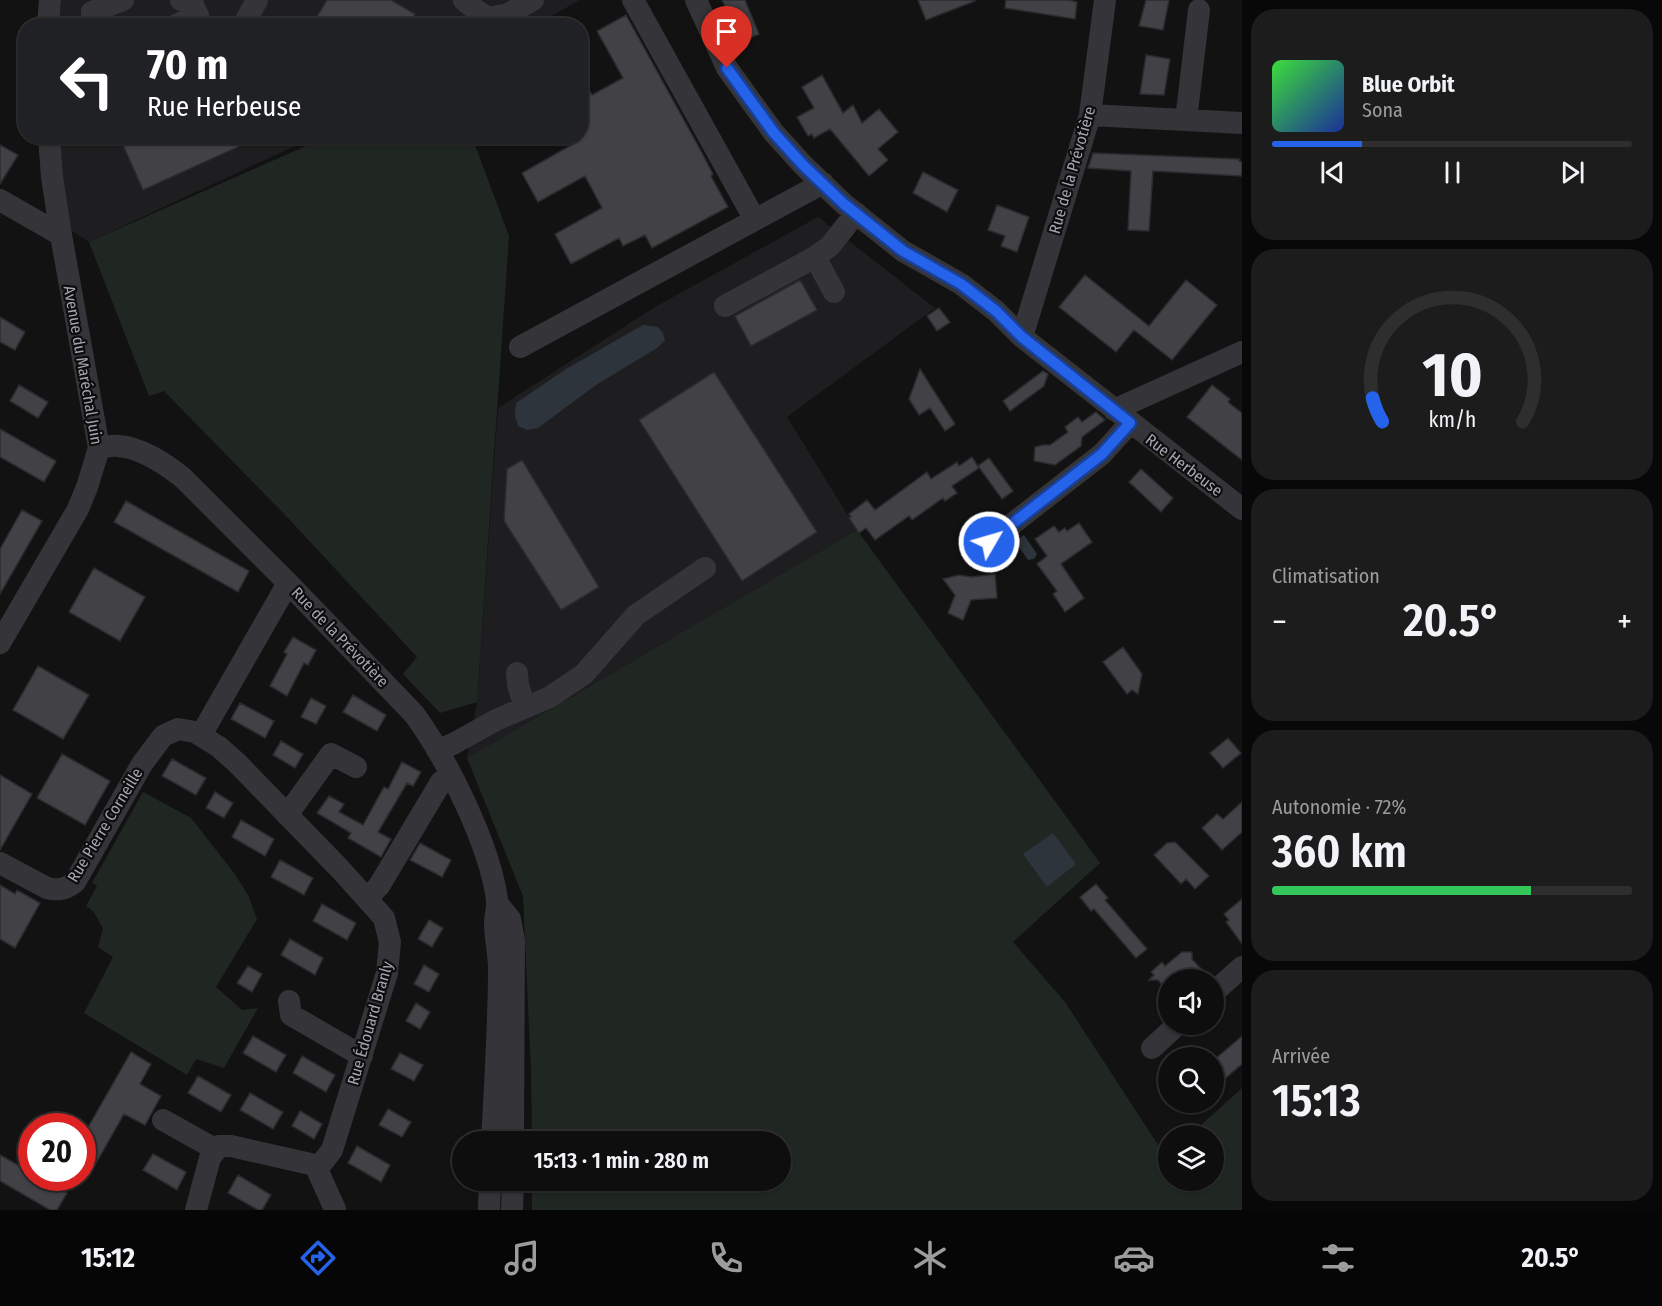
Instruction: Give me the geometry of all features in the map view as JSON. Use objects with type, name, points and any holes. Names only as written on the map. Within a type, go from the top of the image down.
[{"type":"street","points":[[49,18],[50,0]]},
{"type":"street","points":[[92,18],[92,12],[123,0]]},
{"type":"street","points":[[247,18],[257,0]]},
{"type":"street","points":[[464,0],[489,18],[508,14],[533,0]]},
{"type":"street","points":[[633,0],[755,220]]},
{"type":"street","name":"Rue Herbeuse","points":[[696,0],[727,68],[774,133],[823,183],[903,251],[961,284],[996,311],[1022,337],[1242,509]]},
{"type":"street","name":"Rue de la Prévotière","points":[[1022,337],[1090,115],[1105,0]]},
{"type":"street","points":[[1186,120],[1199,10]]},
{"type":"street","points":[[1090,115],[1242,123]]},
{"type":"street","name":"Avenue du Maréchal Juin","points":[[0,644],[78,509],[99,448],[61,235],[50,144]]},
{"type":"street","points":[[520,347],[823,183]]},
{"type":"street","points":[[0,200],[61,235]]},
{"type":"street","points":[[725,306],[815,257],[830,246],[856,213]]},
{"type":"street","points":[[815,257],[834,292]]},
{"type":"street","points":[[989,542],[1102,454],[1122,417],[1242,352]]},
{"type":"street","name":"Rue de la Prévotière","points":[[99,448],[118,446],[137,451],[167,466],[196,490],[414,714],[437,750],[466,806],[479,838],[497,903],[495,923],[499,961],[499,1012],[493,1131]]},
{"type":"street","points":[[437,750],[453,744],[496,720],[550,697],[585,674],[636,615],[705,568]]},
{"type":"street","points":[[201,735],[288,583]]},
{"type":"street","points":[[517,673],[525,707]]},
{"type":"street","name":"Rue Pierre Corneille","points":[[0,863],[47,888],[55,890],[68,887],[75,882],[142,764],[163,736],[178,729],[187,729],[201,735]]},
{"type":"street","name":"Rue Édouard Branly","points":[[201,735],[237,763],[367,897],[384,918],[390,942],[387,973],[332,1150],[322,1163],[315,1166]]},
{"type":"street","points":[[287,815],[331,754],[356,767]]},
{"type":"street","points":[[367,897],[380,886],[441,782]]},
{"type":"street","name":"Rue de la Prévotière","points":[[497,903],[510,919],[514,941],[513,1131]]},
{"type":"street","points":[[1224,983],[1242,967]]},
{"type":"street","points":[[289,1001],[291,1015],[362,1056]]},
{"type":"street","points":[[1152,1048],[1166,1035]]},
{"type":"street","points":[[164,1120],[215,1149]]},
{"type":"street","points":[[196,1210],[210,1158],[219,1146],[231,1146],[315,1166],[335,1209]]},
{"type":"street","points":[[489,1210],[490,1191]]},
{"type":"street","points":[[512,1210],[513,1191]]},
{"type":"shaded area","points":[[61,0],[580,0],[548,18],[60,18]]},
{"type":"shaded area","points":[[51,144],[299,144],[89,242],[46,214]]},
{"type":"shaded area","points":[[310,144],[475,144],[509,236],[477,702],[440,713],[403,674],[417,657],[289,519],[164,391],[149,396],[89,242]]},
{"type":"shaded area","points":[[818,217],[935,308],[787,417],[857,530],[467,758],[477,702],[498,408],[655,307]]},
{"type":"shaded area","points":[[643,325],[658,327],[663,333],[665,340],[657,348],[596,385],[538,428],[527,430],[518,426],[515,415],[516,403],[566,369]]},
{"type":"shaded area","points":[[857,530],[1100,863],[1013,942],[1065,1002],[1158,1145],[1158,1191],[1224,1191],[1224,1125],[1201,1125],[1214,1113],[1224,1113],[1224,1104],[1242,1088],[1242,1210],[532,1210],[532,1191],[791,1191],[791,1131],[532,1131],[523,896],[467,758]]},
{"type":"shaded area","points":[[1024,535],[1037,554],[1034,559],[1028,560],[1015,541]]},
{"type":"shaded area","points":[[143,792],[191,818],[234,873],[248,895],[257,919],[216,987],[242,1010],[258,1008],[224,1068],[196,1059],[187,1075],[84,1013],[113,957],[98,947],[103,929],[94,912],[86,906],[97,886],[92,883]]},
{"type":"shaded area","points":[[1053,833],[1076,864],[1047,887],[1023,854]]},
{"type":"building","points":[[327,0],[391,0],[415,14],[413,18],[316,18]]},
{"type":"building","points":[[722,0],[745,0],[759,34],[741,42]]},
{"type":"building","points":[[918,0],[975,0],[975,1],[926,20]]},
{"type":"building","points":[[1006,0],[1077,2],[1075,19],[1005,8]]},
{"type":"building","points":[[1146,0],[1169,0],[1163,30],[1139,26]]},
{"type":"building","points":[[626,15],[701,151],[713,174],[711,176],[728,207],[652,248],[645,235],[623,246],[619,238],[571,264],[555,234],[602,208],[585,176],[538,202],[522,173],[573,144],[588,144],[588,88],[592,95],[623,78],[597,31]]},
{"type":"building","points":[[1146,55],[1170,59],[1164,95],[1140,94]]},
{"type":"building","points":[[822,75],[843,113],[853,105],[862,123],[879,109],[898,132],[878,149],[888,160],[869,176],[830,129],[814,138],[812,134],[808,136],[797,117],[814,108],[802,87]]},
{"type":"building","points":[[123,144],[244,144],[143,190]]},
{"type":"building","points":[[0,145],[18,155],[0,184]]},
{"type":"building","points":[[1093,153],[1239,159],[1242,162],[1242,176],[1153,171],[1149,231],[1128,230],[1131,171],[1088,168]]},
{"type":"building","points":[[923,172],[958,190],[947,212],[913,193]]},
{"type":"building","points":[[997,205],[1029,217],[1017,252],[1001,246],[1005,236],[988,230]]},
{"type":"building","points":[[1085,275],[1149,326],[1186,280],[1217,305],[1172,360],[1134,330],[1116,352],[1059,307]]},
{"type":"building","points":[[800,280],[817,310],[751,346],[735,316]]},
{"type":"building","points":[[939,308],[950,322],[937,331],[927,316]]},
{"type":"building","points":[[0,317],[25,332],[15,350],[0,342]]},
{"type":"building","points":[[920,369],[955,424],[945,431],[930,408],[919,415],[909,399]]},
{"type":"building","points":[[1043,371],[1048,374],[1044,386],[1010,411],[1003,401]]},
{"type":"building","points":[[714,372],[817,532],[742,581],[639,420]]},
{"type":"building","points":[[19,385],[48,402],[38,418],[10,401]]},
{"type":"building","points":[[1212,385],[1230,399],[1228,402],[1242,413],[1242,460],[1187,417]]},
{"type":"building","points":[[1096,412],[1105,420],[1082,437],[1081,446],[1055,465],[1034,461],[1035,447],[1050,445],[1068,432],[1065,427],[1078,417],[1082,422]]},
{"type":"building","points":[[0,429],[56,461],[44,482],[0,457]]},
{"type":"building","points":[[972,457],[979,468],[952,486],[957,493],[945,501],[943,498],[912,520],[909,516],[875,540],[866,528],[859,533],[849,518],[851,517],[849,514],[867,500],[875,510],[927,472],[931,479],[957,462],[959,466]]},
{"type":"building","points":[[989,458],[1013,491],[1002,499],[978,466]]},
{"type":"building","points":[[522,460],[599,587],[561,610],[504,521],[507,469]]},
{"type":"building","points":[[1141,469],[1173,498],[1161,512],[1129,482]]},
{"type":"building","points":[[126,501],[249,571],[238,592],[114,522]]},
{"type":"building","points":[[22,510],[42,521],[0,594],[0,549]]},
{"type":"building","points":[[1079,523],[1092,542],[1061,564],[1084,598],[1065,612],[1053,594],[1057,591],[1037,564],[1047,556],[1035,539],[1054,526],[1059,532],[1065,528],[1067,531]]},
{"type":"building","points":[[94,568],[145,597],[120,641],[69,612]]},
{"type":"building","points":[[995,574],[997,598],[971,600],[963,620],[948,613],[955,595],[943,579],[959,575],[971,577]]},
{"type":"building","points":[[293,637],[316,650],[308,665],[304,663],[287,696],[270,686]]},
{"type":"building","points":[[1123,647],[1142,674],[1138,694],[1132,690],[1127,694],[1103,662]]},
{"type":"building","points":[[38,666],[89,695],[63,739],[13,710]]},
{"type":"building","points":[[353,695],[386,715],[377,731],[343,712]]},
{"type":"building","points":[[311,698],[326,706],[316,724],[301,717]]},
{"type":"building","points":[[240,703],[274,721],[265,738],[231,719]]},
{"type":"building","points":[[1228,738],[1241,753],[1223,768],[1210,753]]},
{"type":"building","points":[[281,741],[303,754],[295,768],[273,755]]},
{"type":"building","points":[[62,754],[110,781],[85,825],[37,798]]},
{"type":"building","points":[[172,759],[206,778],[196,795],[162,776]]},
{"type":"building","points":[[402,762],[421,772],[413,786],[407,783],[378,832],[391,839],[381,857],[348,838],[351,833],[317,813],[329,796],[344,804],[339,812],[363,825],[384,787],[388,789]]},
{"type":"building","points":[[0,775],[32,794],[0,850]]},
{"type":"building","points":[[215,792],[233,803],[224,818],[206,808]]},
{"type":"building","points":[[1242,802],[1242,832],[1222,850],[1202,828],[1217,814],[1223,819]]},
{"type":"building","points":[[241,820],[274,839],[265,856],[232,837]]},
{"type":"building","points":[[1175,842],[1209,876],[1195,889],[1186,879],[1181,884],[1154,855],[1167,843]]},
{"type":"building","points":[[420,843],[451,860],[442,877],[410,860]]},
{"type":"building","points":[[280,860],[313,878],[304,895],[271,877]]},
{"type":"building","points":[[1096,884],[1108,898],[1105,900],[1147,949],[1136,958],[1094,909],[1091,911],[1080,897]]},
{"type":"building","points":[[0,885],[15,894],[17,890],[40,903],[15,948],[0,939]]},
{"type":"building","points":[[1242,899],[1242,944],[1226,922],[1229,920],[1224,914]]},
{"type":"building","points":[[322,904],[356,923],[347,940],[313,921]]},
{"type":"building","points":[[429,920],[443,928],[432,947],[418,939]]},
{"type":"building","points":[[290,939],[323,958],[315,975],[281,955]]},
{"type":"building","points":[[1182,952],[1192,952],[1192,959],[1201,969],[1158,969],[1158,980],[1149,980],[1154,975],[1151,972],[1162,962],[1165,966]]},
{"type":"building","points":[[424,965],[439,974],[429,992],[414,984]]},
{"type":"building","points":[[248,966],[262,974],[252,992],[237,983]]},
{"type":"building","points":[[416,1003],[430,1012],[420,1029],[406,1021]]},
{"type":"building","points":[[253,1036],[286,1055],[276,1072],[243,1053]]},
{"type":"building","points":[[1242,1036],[1242,1064],[1224,1079],[1224,1051]]},
{"type":"building","points":[[131,1052],[151,1064],[140,1084],[161,1096],[145,1125],[124,1114],[96,1163],[96,1113]]},
{"type":"building","points":[[400,1053],[423,1065],[414,1081],[391,1069]]},
{"type":"building","points":[[302,1056],[335,1075],[326,1092],[293,1073]]},
{"type":"building","points":[[198,1076],[231,1095],[221,1112],[188,1093]]},
{"type":"building","points":[[250,1093],[283,1112],[273,1129],[240,1110]]},
{"type":"building","points":[[388,1109],[411,1122],[402,1137],[379,1125]]},
{"type":"building","points":[[300,1111],[322,1124],[314,1139],[292,1126]]},
{"type":"building","points":[[357,1146],[390,1165],[381,1182],[348,1163]]},
{"type":"building","points":[[153,1154],[186,1172],[177,1190],[143,1170]]},
{"type":"building","points":[[0,1155],[18,1165],[18,1191],[63,1191],[67,1193],[57,1210],[50,1210],[0,1181]]},
{"type":"building","points":[[238,1175],[271,1195],[262,1210],[228,1193]]},
{"type":"route","points":[[727,68],[774,133],[803,165],[844,204],[903,251],[961,284],[996,311],[1022,337],[1130,423],[1102,454],[989,542]]}]
